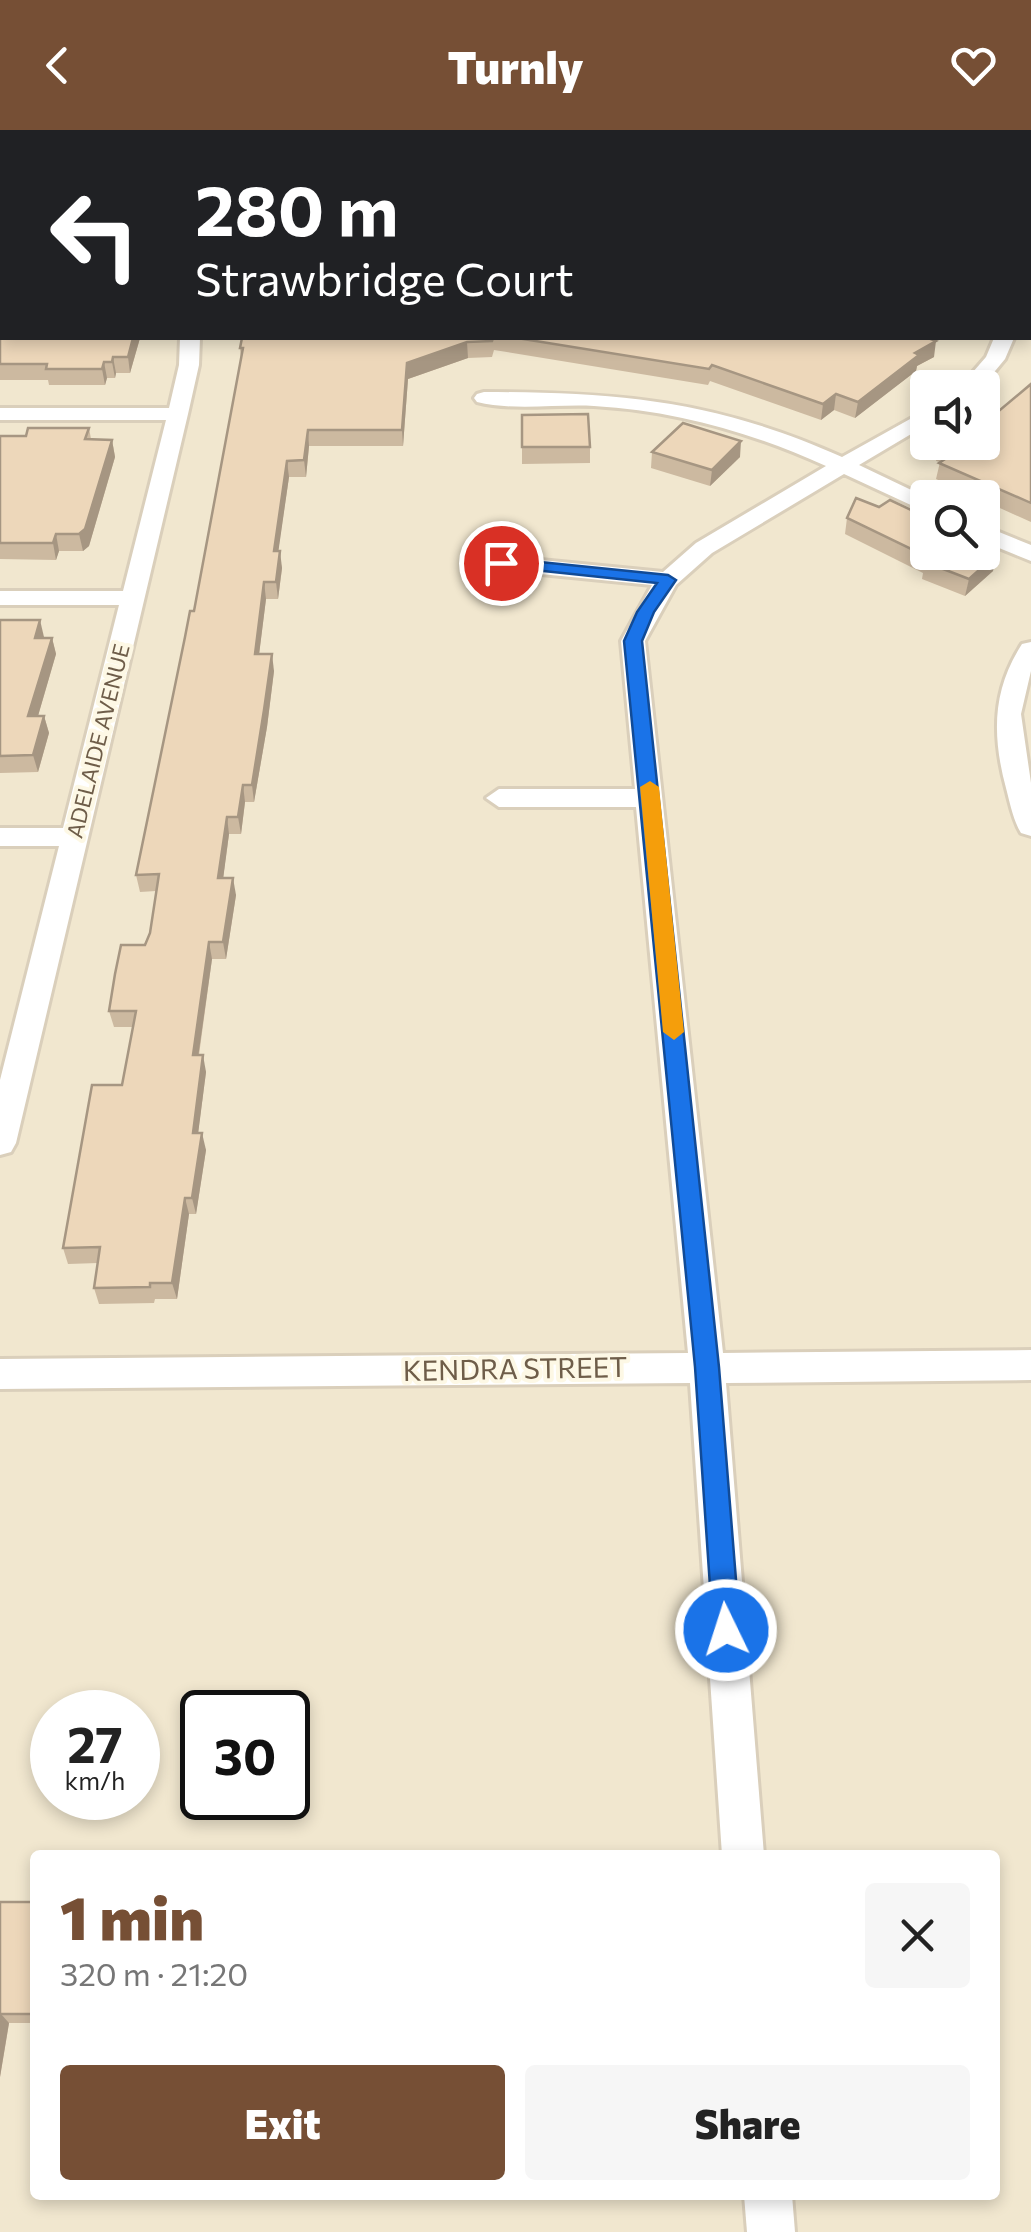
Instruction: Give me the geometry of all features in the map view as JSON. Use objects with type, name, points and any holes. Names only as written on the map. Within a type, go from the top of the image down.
[{"type":"street","name":"ADELAIDE AVENUE","points":[[0,1144],[178,414],[189,365],[190,340]]},
{"type":"street","points":[[985,370],[1003,340]]},
{"type":"street","points":[[484,398],[563,398],[654,405],[742,424],[910,498]]},
{"type":"street","points":[[0,414],[178,414]]},
{"type":"street","points":[[743,1850],[707,1367],[633,641],[646,612],[668,580],[704,548],[910,426]]},
{"type":"street","points":[[1000,540],[1031,554]]},
{"type":"street","points":[[501,563],[668,580]]},
{"type":"street","points":[[0,598],[133,598]]},
{"type":"street","points":[[1031,649],[1010,691],[1006,720],[1008,755],[1031,826]]},
{"type":"street","points":[[499,798],[651,798]]},
{"type":"street","points":[[0,836],[75,836]]},
{"type":"street","name":"KENDRA STREET","points":[[0,1374],[1031,1364]]},
{"type":"street","points":[[768,2200],[771,2232]]},
{"type":"shaded area","points":[[0,340],[1031,340],[1031,2232],[0,2232]]},
{"type":"building","points":[[0,340],[132,340],[128,357],[113,357],[112,362],[104,362],[102,369],[0,364]]},
{"type":"building","points":[[242,340],[492,340],[467,342],[407,363],[402,430],[308,430],[304,460],[287,461],[274,551],[280,551],[276,582],[264,582],[255,654],[272,654],[264,710],[252,785],[243,785],[238,817],[227,817],[218,878],[233,878],[223,942],[209,942],[193,1055],[203,1055],[193,1133],[202,1133],[192,1198],[185,1198],[172,1283],[94,1288],[100,1247],[63,1248],[92,1085],[122,1085],[136,1011],[109,1011],[121,945],[145,945],[150,933],[159,874],[136,875],[190,611],[194,611]]},
{"type":"building","points":[[529,340],[936,341],[915,353],[919,355],[858,402],[836,394],[823,404],[712,365],[709,369]]},
{"type":"building","points":[[1031,384],[1031,503],[1000,490],[1000,480],[978,480],[939,463],[1000,460],[1000,410]]},
{"type":"building","points":[[588,414],[590,447],[522,447],[522,415]]},
{"type":"building","points":[[683,423],[741,441],[712,470],[652,452]]},
{"type":"building","points":[[28,428],[89,428],[85,439],[112,440],[85,529],[79,534],[56,534],[53,543],[0,543],[0,436],[26,436]]},
{"type":"building","points":[[856,498],[879,507],[890,500],[910,509],[910,548],[847,518]]},
{"type":"building","points":[[946,570],[979,570],[969,579]]},
{"type":"building","points":[[0,620],[40,620],[35,638],[52,638],[28,716],[44,716],[33,755],[0,756]]},
{"type":"building","points":[[0,1902],[30,1902],[30,2014],[1,2014],[0,2021]]},
{"type":"slow traffic","points":[[650,787],[674,1032]]},
{"type":"route","points":[[501,563],[668,580],[646,612],[633,641],[707,1367],[726,1630]]}]
